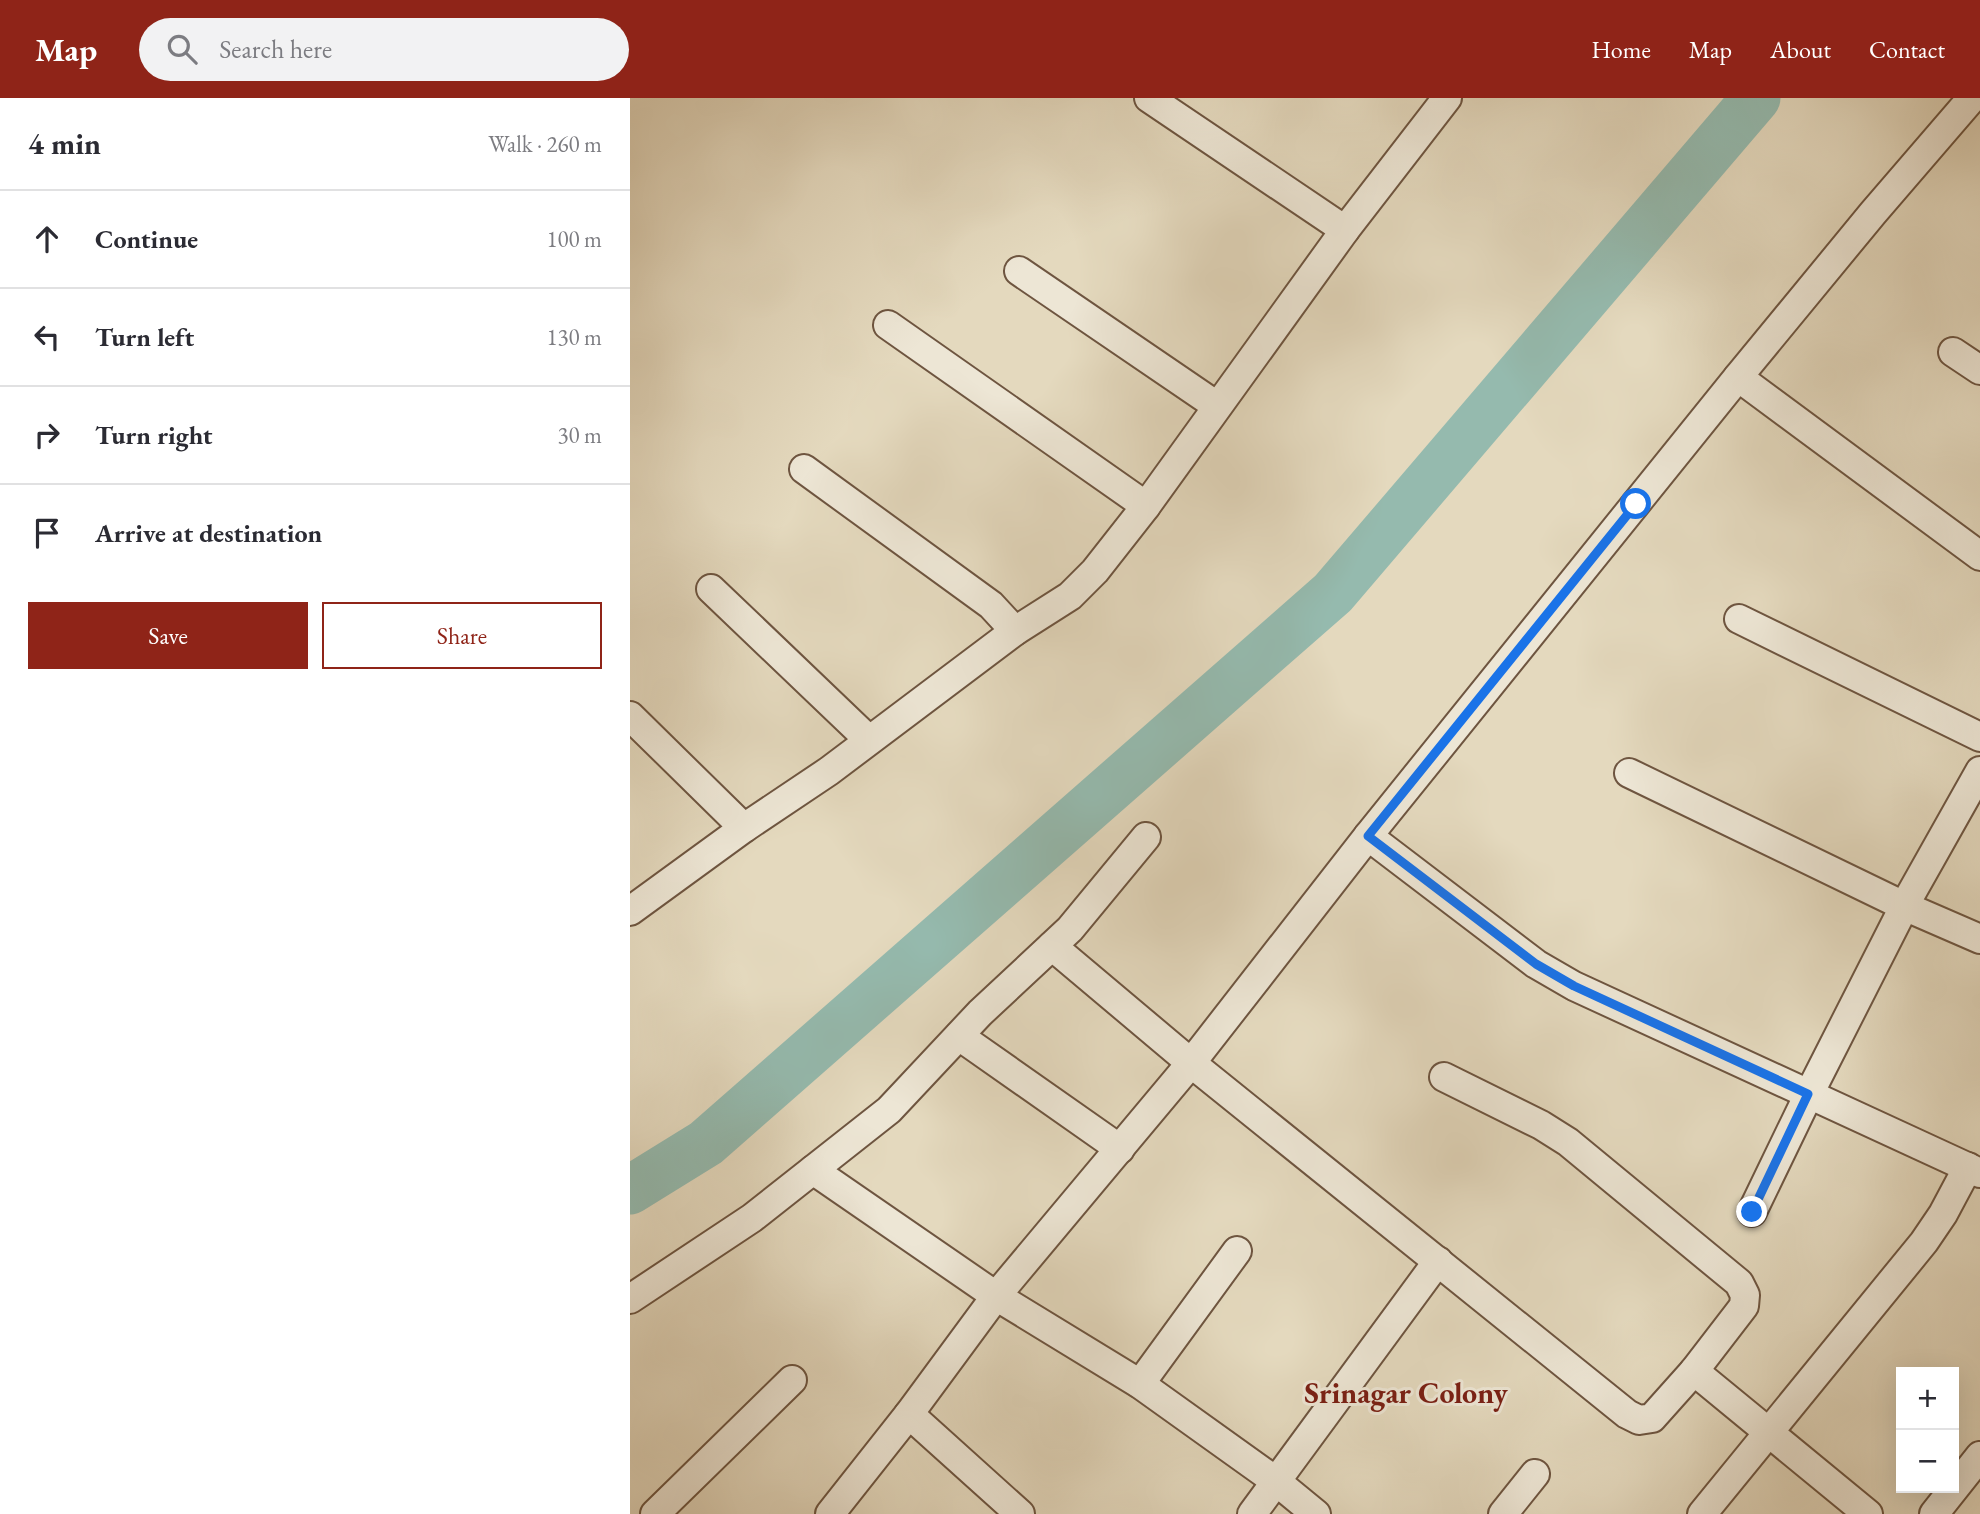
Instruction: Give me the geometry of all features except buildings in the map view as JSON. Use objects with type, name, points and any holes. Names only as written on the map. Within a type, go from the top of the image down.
[{"type":"street","points":[[1149,98],[1345,230]]},
{"type":"street","points":[[630,911],[744,828],[829,771],[1015,631],[1070,596],[1095,571],[1146,506],[1345,230],[1447,98]]},
{"type":"street","points":[[843,1509],[996,1296],[1191,1063],[1368,836],[1738,377],[1972,98]]},
{"type":"street","points":[[1019,271],[1217,406]]},
{"type":"street","points":[[888,326],[1146,506]]},
{"type":"street","points":[[1953,352],[1980,370]]},
{"type":"street","points":[[1738,377],[1980,556]]},
{"type":"street","points":[[804,468],[991,606],[1015,631]]},
{"type":"street","points":[[711,589],[869,740]]},
{"type":"street","points":[[1739,619],[1980,737]]},
{"type":"street","points":[[630,716],[744,828]]},
{"type":"street","points":[[1752,1212],[1808,1094],[1904,906],[1980,771]]},
{"type":"street","points":[[1629,773],[1904,906],[1980,939]]},
{"type":"street","points":[[1368,836],[1536,964],[1574,986],[1974,1170],[1924,1242],[1702,1514]]},
{"type":"street","points":[[630,1299],[752,1218],[889,1110],[958,1035],[1070,929],[1146,837]]},
{"type":"street","points":[[1052,946],[1191,1063],[1626,1414],[1639,1420],[1652,1418],[1694,1371],[1744,1306],[1745,1295],[1739,1283],[1568,1142],[1541,1125],[1444,1077]]},
{"type":"street","points":[[958,1035],[1120,1149]]},
{"type":"street","points":[[813,1170],[996,1296],[1140,1384],[1277,1482],[1316,1514]]},
{"type":"street","points":[[1140,1384],[1237,1251]]},
{"type":"street","points":[[1252,1514],[1438,1261]]},
{"type":"street","points":[[1694,1371],[1868,1514]]},
{"type":"street","points":[[655,1514],[792,1380]]},
{"type":"street","points":[[909,1414],[1020,1514]]},
{"type":"street","points":[[1934,1514],[1980,1456]]},
{"type":"street","points":[[1503,1514],[1535,1474]]},
{"type":"waterway","points":[[630,1190],[706,1143],[1333,593],[1756,98]]},
{"type":"district","name":"Srinagar Colony","points":[[1406,1393]]},
{"type":"route","points":[[1636,504],[1368,836],[1536,964],[1574,986],[1808,1094],[1752,1212]]}]
